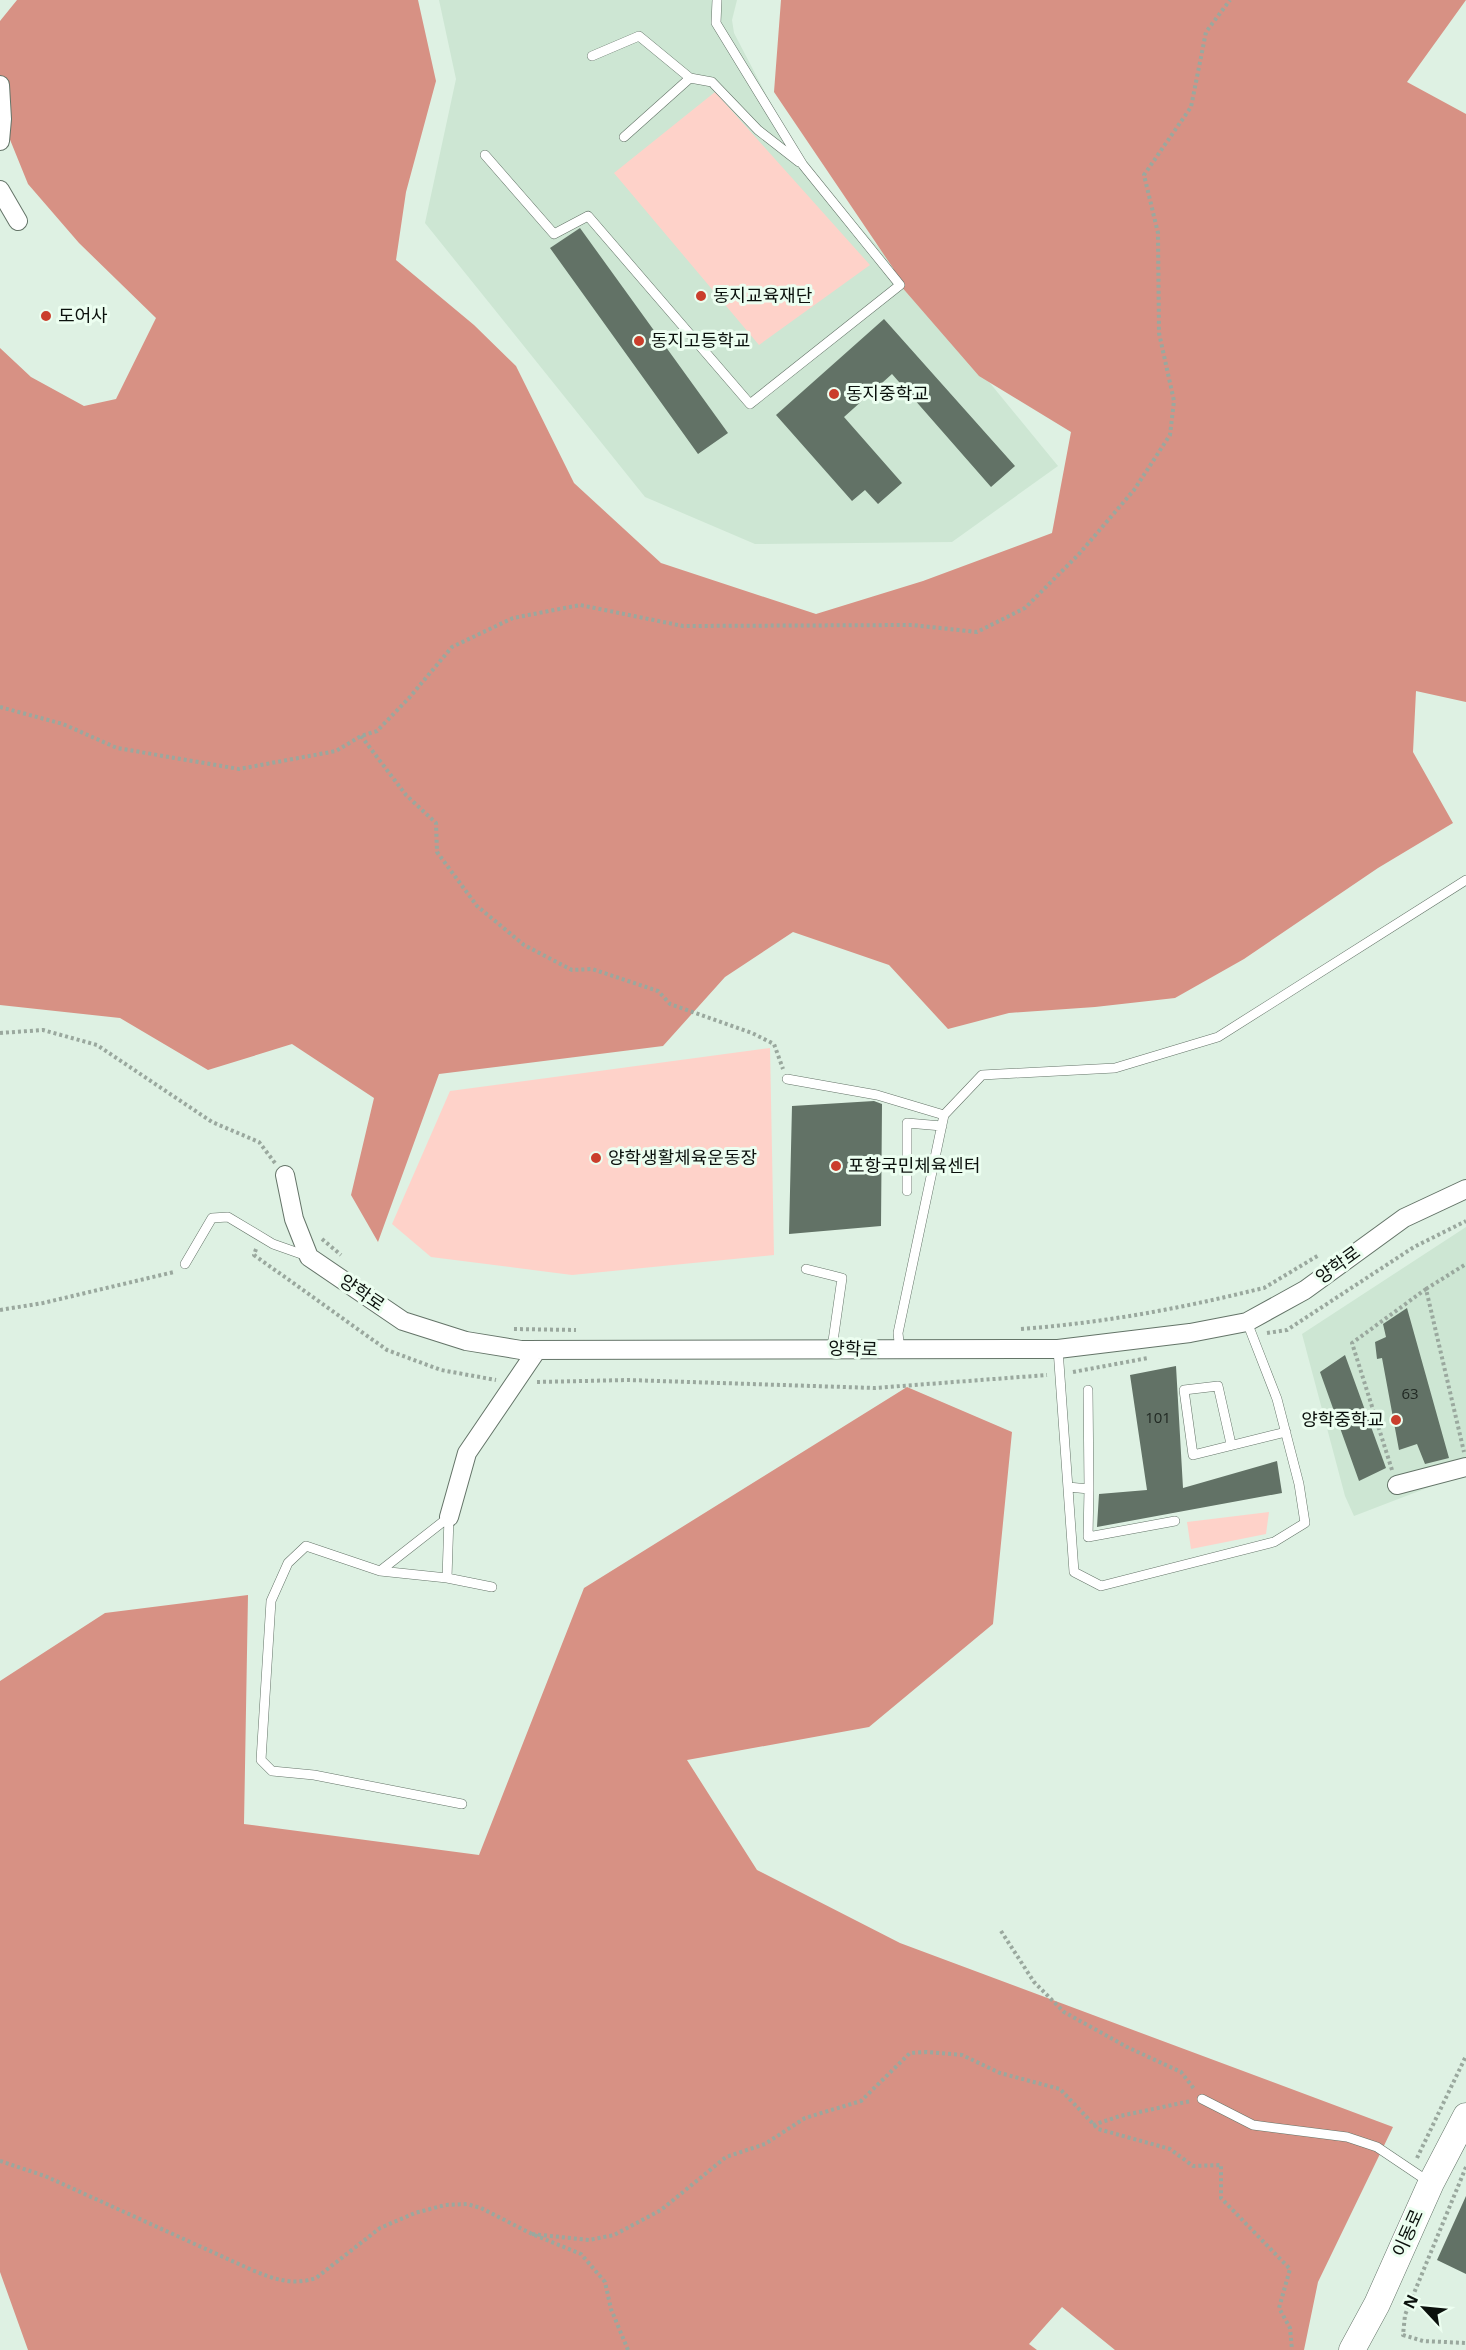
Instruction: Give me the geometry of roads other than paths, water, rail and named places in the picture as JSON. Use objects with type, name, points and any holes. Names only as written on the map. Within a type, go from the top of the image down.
[{"type":"street","points":[[0,85],[3,119],[0,141]]},
{"type":"street","points":[[0,190],[18,221]]},
{"type":"street","points":[[285,1175],[294,1219],[309,1257]]},
{"type":"street","name":"양학로","points":[[309,1257],[403,1321],[466,1341],[521,1350],[1058,1349],[1190,1334],[1247,1322],[1305,1290],[1404,1218],[1466,1189]]},
{"type":"street","points":[[449,1517],[467,1453],[537,1350]]},
{"type":"street","points":[[1397,1485],[1466,1467]]},
{"type":"street","name":"이동로","points":[[1362,2348],[1377,2304],[1431,2183],[1466,2116]]},
{"type":"lane","points":[[485,155],[554,234],[588,216],[750,404],[900,285],[803,165],[716,23],[717,0]]},
{"type":"lane","points":[[592,56],[639,36],[690,78],[712,82],[758,130],[803,165]]},
{"type":"lane","points":[[624,137],[690,78]]},
{"type":"lane","points":[[900,1351],[898,1333],[944,1115],[982,1075],[1115,1068],[1218,1037],[1466,880]]},
{"type":"lane","points":[[787,1079],[877,1095],[944,1115]]},
{"type":"lane","points":[[907,1191],[908,1123],[942,1126]]},
{"type":"lane","points":[[184,1264],[213,1218],[228,1217],[273,1244],[309,1257]]},
{"type":"lane","points":[[806,1269],[842,1278],[832,1348]]},
{"type":"lane","points":[[1058,1349],[1074,1572],[1101,1586],[1274,1542],[1305,1523],[1277,1399],[1247,1322]]},
{"type":"lane","points":[[1231,1444],[1218,1386],[1184,1390],[1193,1455],[1286,1432]]},
{"type":"lane","points":[[1088,1390],[1088,1537],[1175,1521]]},
{"type":"lane","points":[[1068,1487],[1089,1489]]},
{"type":"lane","points":[[381,1571],[449,1517]]},
{"type":"lane","points":[[447,1578],[449,1517]]},
{"type":"lane","points":[[462,1804],[314,1775],[273,1771],[261,1760],[271,1602],[288,1563],[306,1546],[381,1571],[447,1578],[492,1587]]},
{"type":"lane","points":[[1202,2099],[1253,2125],[1347,2137],[1377,2147],[1431,2183]]},
{"type":"place","name":"동지교육재단","points":[[701,296]]},
{"type":"place","name":"도어사","points":[[46,316]]},
{"type":"place","name":"동지고등학교","points":[[639,341]]},
{"type":"place","name":"동지중학교","points":[[834,394]]},
{"type":"place","name":"양학생활체육운동장","points":[[596,1158]]},
{"type":"place","name":"포항국민체육센터","points":[[836,1166]]},
{"type":"place","name":"양학중학교","points":[[1396,1420]]}]
